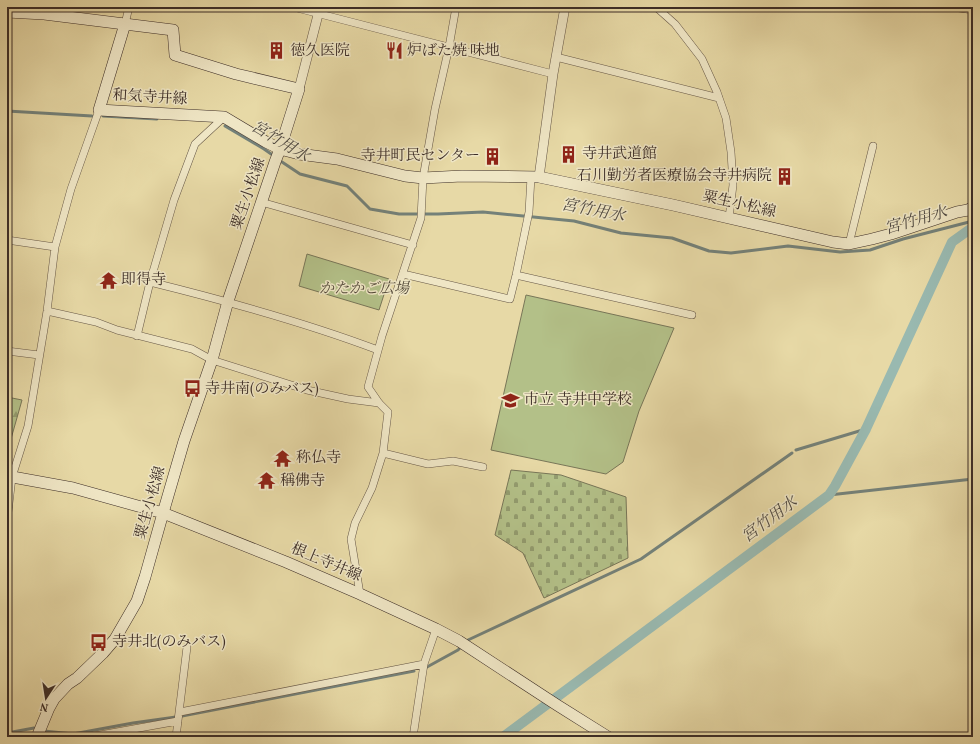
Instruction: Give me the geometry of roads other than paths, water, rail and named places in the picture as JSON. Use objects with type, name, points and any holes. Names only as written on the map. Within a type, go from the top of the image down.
[{"type":"main road","points":[[7,12],[44,14],[173,30],[175,55],[236,74],[298,89],[278,155]]},
{"type":"main road","name":"和気寺井線","points":[[125,24],[99,110],[224,117],[266,142],[278,155]]},
{"type":"main road","name":"粟生小松線","points":[[40,737],[49,708],[54,699],[68,684],[77,678],[103,653],[115,639],[137,601],[146,577],[184,441],[212,360],[228,301],[278,155],[299,154],[337,159],[405,176],[423,178],[462,176],[535,177],[673,205],[848,244],[891,234],[957,212],[972,213]]},
{"type":"main road","name":"根上寺井線","points":[[10,476],[73,488],[163,513],[286,562],[360,594],[436,629],[464,644],[556,705],[608,737]]},
{"type":"street","points":[[125,24],[128,7]]},
{"type":"street","points":[[293,7],[319,10],[449,47],[553,74]]},
{"type":"street","points":[[360,594],[351,539],[355,523],[372,488],[383,453],[388,412],[379,403],[368,386],[378,350],[421,218],[423,178],[435,109],[449,47],[456,7]]},
{"type":"street","points":[[403,274],[510,299],[529,212],[565,7]]},
{"type":"street","points":[[656,7],[675,24],[702,59],[717,92],[726,118],[731,152],[733,185],[729,218]]},
{"type":"street","points":[[959,7],[973,9]]},
{"type":"street","points":[[298,89],[319,10]]},
{"type":"street","points":[[556,57],[719,98]]},
{"type":"street","points":[[7,521],[10,476],[28,426],[47,311],[55,247],[71,189],[99,110]]},
{"type":"street","points":[[137,336],[150,282],[174,200],[196,144],[224,117]]},
{"type":"street","points":[[848,244],[873,146]]},
{"type":"street","points":[[262,202],[413,246]]},
{"type":"street","points":[[7,240],[55,247]]},
{"type":"street","points":[[516,275],[692,315]]},
{"type":"street","points":[[150,282],[228,301],[343,337],[378,350]]},
{"type":"street","points":[[47,311],[96,322],[137,336],[192,349],[212,360],[307,390],[348,399],[379,403]]},
{"type":"street","points":[[7,351],[39,355]]},
{"type":"street","points":[[383,453],[428,464],[453,461],[483,467]]},
{"type":"street","points":[[414,737],[424,664],[436,629]]},
{"type":"street","points":[[176,737],[187,647]]},
{"type":"street","points":[[180,712],[424,664]]},
{"type":"street","points":[[89,737],[178,721]]},
{"type":"street","points":[[26,737],[40,737]]},
{"type":"waterway","name":"宮竹用水","points":[[7,111],[92,116]]},
{"type":"waterway","name":"宮竹用水","points":[[103,116],[157,119]]},
{"type":"waterway","name":"宮竹用水","points":[[225,126],[274,156]]},
{"type":"waterway","name":"宮竹用水","points":[[279,160],[300,174],[347,186],[370,209],[399,214],[483,212],[574,221],[621,233],[672,238],[709,251],[731,253],[788,246],[840,252],[870,250],[903,239],[973,221]]},
{"type":"waterway","name":"宮竹用水","points":[[503,737],[829,495],[866,429],[952,242],[973,227]]},
{"type":"waterway","points":[[796,450],[866,429]]},
{"type":"waterway","points":[[427,667],[458,650],[468,640],[641,559],[792,453]]},
{"type":"waterway","points":[[829,495],[973,479]]},
{"type":"waterway","points":[[182,716],[414,671]]},
{"type":"waterway","points":[[44,731],[73,734],[176,717]]},
{"type":"waterway","points":[[7,733],[34,728]]},
{"type":"place","name":"徳久医院","points":[[277,51]]},
{"type":"place","name":"炉ばた焼 味地","points":[[394,51]]},
{"type":"place","name":"寺井武道館","points":[[569,154]]},
{"type":"place","name":"寺井町民センター","points":[[493,156]]},
{"type":"place","name":"石川勤労者医療協会寺井病院","points":[[785,176]]},
{"type":"place","name":"即得寺","points":[[108,280]]},
{"type":"place","name":"寺井南(のみバス)","points":[[192,389]]},
{"type":"place","name":"市立 寺井中学校","points":[[511,400]]},
{"type":"place","name":"称仏寺","points":[[283,458]]},
{"type":"place","name":"稱佛寺","points":[[267,481]]},
{"type":"place","name":"寺井北(のみバス)","points":[[99,642]]},
{"type":"park label","name":"かたかご広場","points":[[364,289]]}]
